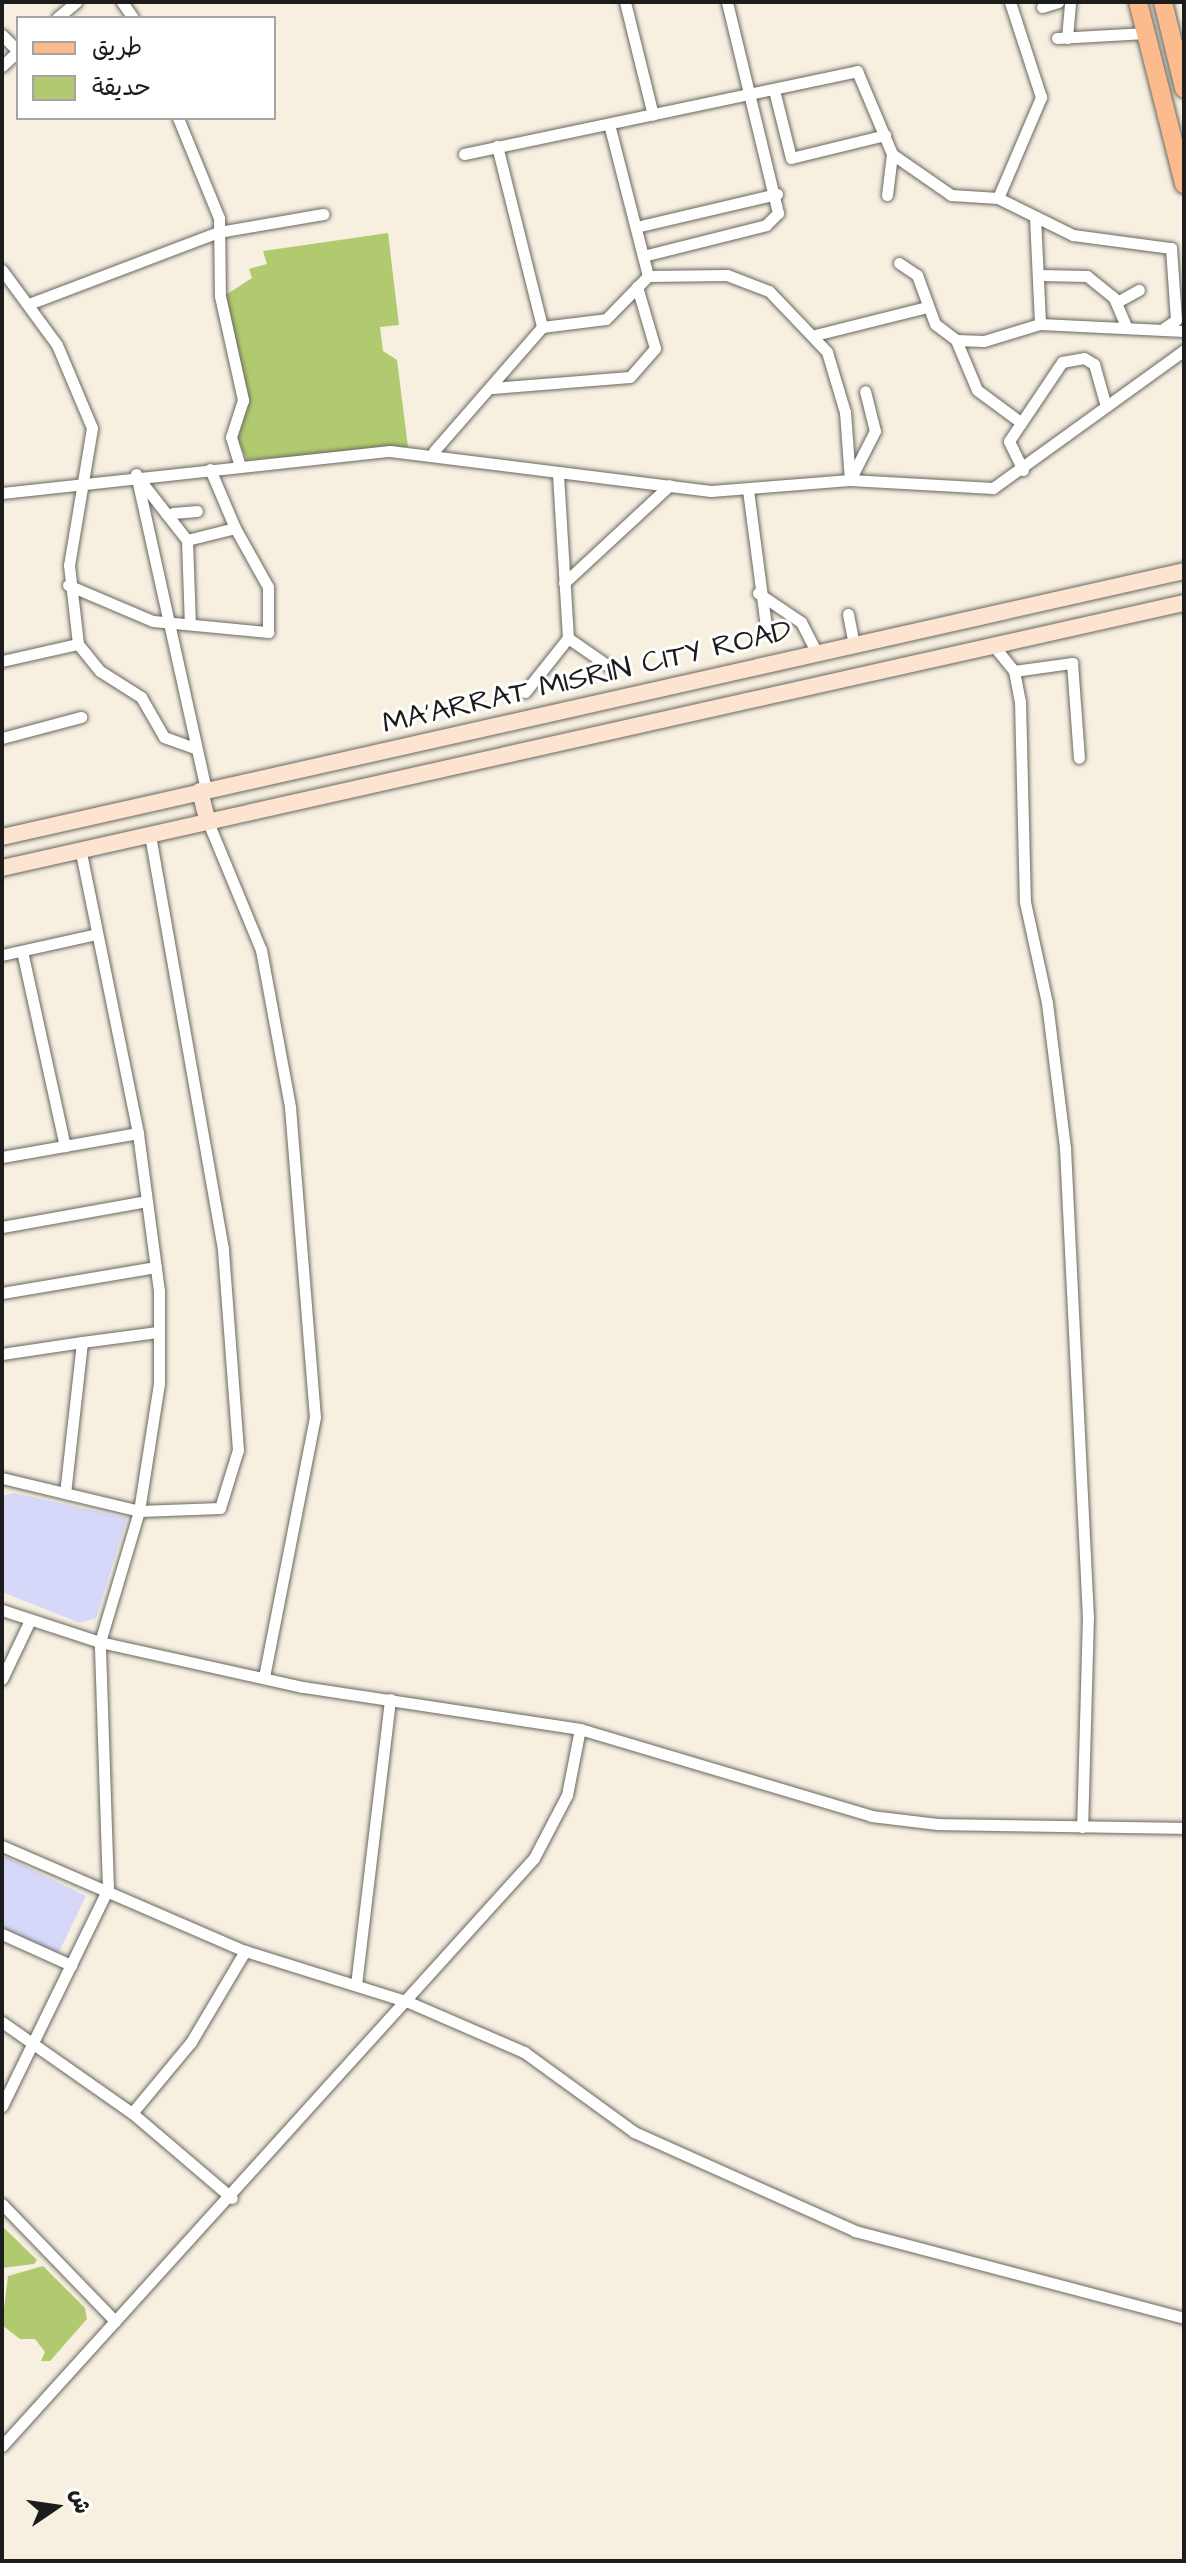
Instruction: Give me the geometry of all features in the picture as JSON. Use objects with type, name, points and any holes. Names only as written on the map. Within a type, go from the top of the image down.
[{"type":"main road","points":[[1138,2],[1184,184]]},
{"type":"main road","points":[[1163,2],[1184,88]]},
{"type":"main road","name":"MA'ARRAT MISRIN CITY ROAD","points":[[2,837],[1184,571]]},
{"type":"main road","name":"MA'ARRAT MISRIN CITY ROAD","points":[[2,868],[1184,603]]},
{"type":"main road","points":[[203,790],[208,822]]},
{"type":"street","points":[[59,16],[76,2]]},
{"type":"street","points":[[625,2],[653,115]]},
{"type":"street","points":[[643,256],[770,224],[778,213],[777,194],[727,2]]},
{"type":"street","points":[[998,198],[1041,97],[1010,2]]},
{"type":"street","points":[[1042,7],[1058,2]]},
{"type":"street","points":[[1070,2],[1062,38],[1146,33]]},
{"type":"street","points":[[464,154],[752,96],[857,71],[892,154],[887,195]]},
{"type":"street","points":[[774,90],[791,158],[885,135]]},
{"type":"street","points":[[179,120],[209,185],[219,232],[220,296],[243,400],[231,437],[240,467]]},
{"type":"street","points":[[609,124],[648,276]]},
{"type":"street","points":[[497,146],[542,327]]},
{"type":"street","points":[[892,154],[951,195],[998,198],[1087,238],[1171,248],[1176,320],[1163,329]]},
{"type":"street","points":[[636,227],[777,194]]},
{"type":"street","points":[[29,304],[219,232],[323,214]]},
{"type":"street","points":[[1035,217],[1040,324]]},
{"type":"street","points":[[899,263],[917,275],[927,307],[956,340],[977,390],[1019,421]]},
{"type":"street","points":[[1040,275],[1081,274],[1117,302],[1126,326]]},
{"type":"street","points":[[3,275],[29,304],[57,345],[92,428],[68,585],[78,644],[100,671],[141,697],[164,737],[194,748]]},
{"type":"street","points":[[434,451],[542,327],[606,319],[648,276],[727,275],[769,291],[815,335],[836,371],[845,412],[850,480]]},
{"type":"street","points":[[492,388],[630,377],[655,348],[637,287]]},
{"type":"street","points":[[1117,302],[1139,290]]},
{"type":"street","points":[[815,335],[927,307]]},
{"type":"street","points":[[956,340],[984,341],[1040,324],[1184,331]]},
{"type":"street","points":[[2,493],[136,474],[434,451],[558,473],[670,485],[748,490],[850,480],[993,488],[1023,470],[1105,403],[1162,372],[1184,350]]},
{"type":"street","points":[[1023,470],[1009,448],[1019,421],[1062,362],[1084,358],[1094,364],[1105,403]]},
{"type":"street","points":[[850,480],[875,431],[865,391]]},
{"type":"street","points":[[68,585],[166,621],[268,632],[268,587],[235,528],[210,469]]},
{"type":"street","points":[[525,692],[568,638],[558,473]]},
{"type":"street","points":[[136,474],[168,510],[187,540],[190,624]]},
{"type":"street","points":[[136,474],[142,521],[191,707],[194,748],[203,790]]},
{"type":"street","points":[[564,583],[670,485]]},
{"type":"street","points":[[748,490],[758,593],[766,626]]},
{"type":"street","points":[[142,521],[168,510],[197,511]]},
{"type":"street","points":[[187,540],[235,528]]},
{"type":"street","points":[[758,593],[801,622],[817,654]]},
{"type":"street","points":[[848,614],[854,646]]},
{"type":"street","points":[[568,638],[610,667]]},
{"type":"street","points":[[2,661],[78,644]]},
{"type":"street","points":[[993,645],[1014,671],[1027,791],[1025,902],[1047,1003],[1065,1148],[1088,1616],[1082,1827]]},
{"type":"street","points":[[1014,671],[1072,663],[1079,758]]},
{"type":"street","points":[[2,738],[81,717]]},
{"type":"street","points":[[208,822],[261,950],[287,1091],[315,1417],[264,1678]]},
{"type":"street","points":[[2,1478],[139,1511],[220,1508],[238,1450],[223,1249],[150,837]]},
{"type":"street","points":[[3,2100],[108,1889],[100,1642],[139,1511],[159,1383],[156,1267],[138,1133],[81,852]]},
{"type":"street","points":[[2,955],[97,934]]},
{"type":"street","points":[[22,951],[65,1146]]},
{"type":"street","points":[[2,1157],[138,1133]]},
{"type":"street","points":[[2,1227],[147,1201]]},
{"type":"street","points":[[2,1293],[156,1267]]},
{"type":"street","points":[[2,1354],[157,1332]]},
{"type":"street","points":[[65,1493],[82,1342]]},
{"type":"street","points":[[2,1610],[100,1642],[264,1678],[580,1729],[871,1816],[1082,1827],[1184,1828]]},
{"type":"street","points":[[2,1679],[30,1620]]},
{"type":"street","points":[[356,1985],[390,1699]]},
{"type":"street","points":[[2,2446],[232,2198],[544,1843],[570,1787],[580,1729]]},
{"type":"street","points":[[2,1846],[108,1889],[245,1951],[406,2001],[524,2052],[634,2132],[855,2231],[1184,2318]]},
{"type":"street","points":[[2,1934],[71,1965]]},
{"type":"street","points":[[132,2113],[191,2042],[245,1951]]},
{"type":"street","points":[[2,2022],[34,2039],[132,2113],[232,2198]]},
{"type":"street","points":[[2,2204],[115,2321]]},
{"type":"shaded area","points":[[14,1493],[127,1518],[96,1618],[80,1623],[2,1592],[2,1496]]},
{"type":"shaded area","points":[[2,1855],[86,1896],[58,1954],[2,1927]]},
{"type":"green space","points":[[388,233],[399,325],[380,327],[383,351],[397,360],[408,447],[247,460],[237,438],[248,403],[224,296],[252,278],[249,269],[267,264],[263,251]]},
{"type":"green space","points":[[2,2226],[37,2260],[34,2264],[2,2268]]},
{"type":"green space","points":[[43,2266],[85,2308],[87,2319],[50,2361],[41,2361],[45,2352],[35,2339],[20,2339],[2,2325],[8,2276]]}]
